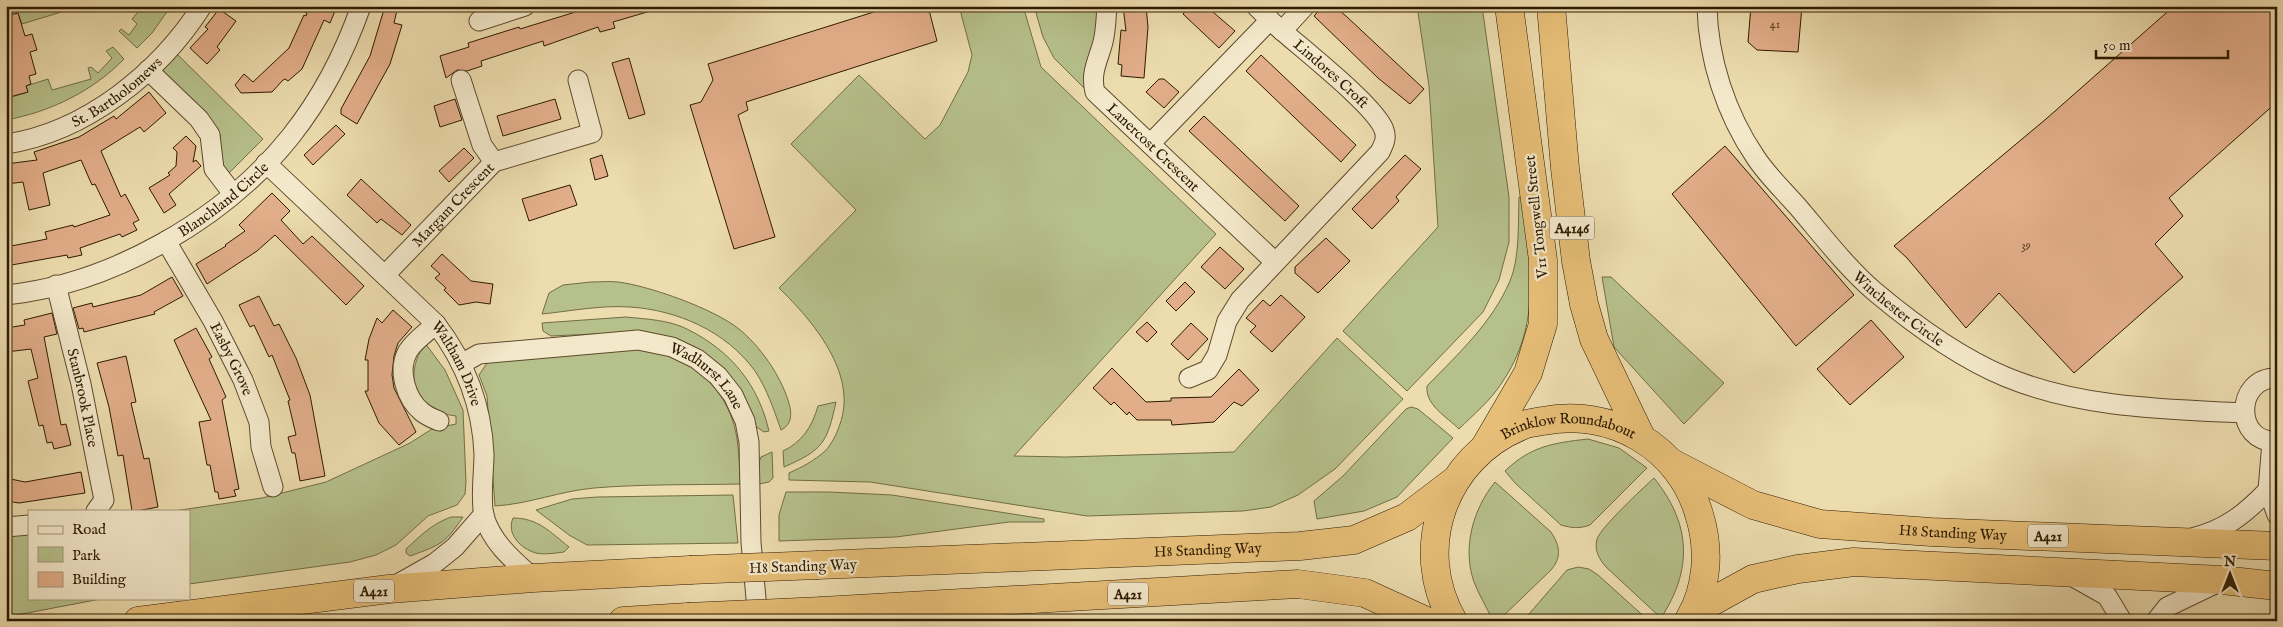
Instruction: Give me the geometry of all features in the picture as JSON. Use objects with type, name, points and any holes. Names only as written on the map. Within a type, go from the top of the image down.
[{"type":"highway","name":"V11 Tongwell Street","points":[[1486,446],[1528,373],[1543,324],[1544,260],[1509,6]]},
{"type":"highway","name":"A4146","points":[[1551,6],[1565,168],[1576,261],[1584,304],[1594,339],[1641,437]]},
{"type":"highway","name":"Brinklow Roundabout","points":[[1453,621],[1442,602],[1434,562],[1437,521],[1455,480],[1486,446],[1522,426],[1562,417],[1603,421],[1641,437],[1672,463],[1694,496],[1706,534],[1705,574],[1691,616]]},
{"type":"highway","name":"H8 Standing Way","points":[[1672,463],[1753,505],[1820,524],[1931,532],[2277,546]]},
{"type":"highway","name":"H8 Standing Way","points":[[138,621],[389,589],[533,578],[1300,546],[1354,540],[1407,517],[1455,480]]},
{"type":"highway","points":[[1691,616],[1753,579],[1798,569],[1854,562],[2222,580],[2277,586]]},
{"type":"highway","name":"A421","points":[[623,621],[1298,584],[1365,593],[1426,621]]},
{"type":"street","name":"St. Bartholomews","points":[[6,144],[24,142],[55,130],[112,101],[148,70],[193,21],[202,6]]},
{"type":"street","name":"Blanchland Circle","points":[[6,295],[56,285],[98,272],[166,241],[213,210],[233,194],[291,136],[342,54],[361,6]]},
{"type":"street","points":[[479,21],[525,6]]},
{"type":"street","name":"Lanercost Crescent","points":[[1107,6],[1102,43],[1095,63],[1092,80],[1095,92],[1275,262]]},
{"type":"street","points":[[1256,6],[1276,26]]},
{"type":"street","points":[[1150,144],[1276,26],[1305,6]]},
{"type":"street","name":"Winchester Circle","points":[[1707,6],[1711,53],[1729,108],[1756,158],[1823,237],[1873,290],[1964,357],[2007,377],[2060,394],[2138,408],[2244,412]]},
{"type":"street","name":"Lindores Croft","points":[[1275,262],[1380,152],[1385,141],[1385,131],[1379,119],[1276,26]]},
{"type":"street","points":[[148,70],[199,119],[210,135],[214,169],[233,194]]},
{"type":"street","points":[[461,80],[482,145],[494,162]]},
{"type":"street","name":"Margam Crescent","points":[[386,275],[494,162],[592,133],[578,80]]},
{"type":"street","name":"Waltham Drive","points":[[266,163],[386,275],[436,324],[449,341],[476,397],[484,452],[484,514]]},
{"type":"street","name":"Easby Grove","points":[[166,241],[213,321],[243,380],[259,422],[262,448],[273,486]]},
{"type":"street","points":[[1190,378],[1208,370],[1217,355],[1227,321],[1240,300],[1275,262]]},
{"type":"street","name":"Stanbrook Place","points":[[56,285],[81,384],[104,500],[97,510]]},
{"type":"street","points":[[436,324],[408,352],[404,370],[404,385],[412,402],[422,412],[439,421]]},
{"type":"street","name":"Wadhurst Lane","points":[[461,364],[479,354],[638,340],[672,347],[697,359],[718,376],[733,395],[745,421],[749,442],[751,542],[758,621]]},
{"type":"street","points":[[2277,378],[2264,380],[2255,385],[2248,393],[2244,412],[2246,423],[2253,432],[2274,441],[2268,490],[2277,515]]},
{"type":"street","points":[[2173,541],[2209,532],[2240,517],[2268,490]]},
{"type":"street","points":[[389,589],[435,563],[454,547],[484,514],[492,535],[504,552],[533,578]]},
{"type":"street","points":[[6,527],[28,525]]},
{"type":"street","points":[[2066,573],[2107,596],[2122,621]]},
{"type":"street","points":[[2156,621],[2167,607],[2222,580]]},
{"type":"green space","points":[[6,6],[81,6],[22,24],[18,13],[10,15]]},
{"type":"green space","points":[[143,6],[171,6],[152,33],[137,48],[119,31],[121,29],[129,35],[137,24],[132,19]]},
{"type":"green space","points":[[959,6],[1023,6],[1041,67],[1216,234],[1014,456],[1066,457],[1234,452],[1337,338],[1403,399],[1335,469],[1298,495],[1271,507],[1243,511],[1087,516],[870,482],[789,480],[789,473],[817,458],[830,445],[840,424],[844,405],[843,386],[838,368],[829,350],[818,332],[779,288],[856,210],[791,144],[859,75],[925,139],[940,125],[968,72],[972,55]]},
{"type":"green space","points":[[1034,6],[1098,6],[1100,26],[1085,72],[1089,93],[1054,58],[1043,37]]},
{"type":"green space","points":[[1417,6],[1482,6],[1509,197],[1509,242],[1499,280],[1483,312],[1407,391],[1343,331],[1438,227],[1429,86]]},
{"type":"green space","points":[[113,47],[124,59],[99,81],[54,106],[39,112],[6,120],[6,94],[8,98],[28,92],[26,86],[48,79],[52,90],[91,79],[88,68],[91,67],[98,73],[112,58],[106,51]]},
{"type":"green space","points":[[177,54],[263,139],[229,173],[222,167],[220,135],[163,77],[161,70]]},
{"type":"green space","points":[[1523,196],[1529,245],[1530,293],[1523,339],[1514,362],[1497,390],[1459,429],[1433,405],[1427,393],[1427,386],[1484,324],[1503,296],[1510,281],[1515,262],[1518,240],[1519,197]]},
{"type":"green space","points":[[1602,277],[1611,277],[1724,383],[1684,424],[1614,347]]},
{"type":"green space","points":[[618,282],[647,288],[698,306],[728,321],[747,336],[762,352],[775,371],[788,400],[790,421],[788,424],[781,430],[763,385],[755,371],[743,357],[715,334],[699,325],[665,313],[630,307],[597,308],[542,314],[549,293],[563,285]]},
{"type":"green space","points":[[626,317],[657,320],[680,326],[717,348],[750,384],[758,398],[769,431],[764,432],[755,426],[742,397],[635,332],[551,336],[543,331],[542,323]]},
{"type":"green space","points":[[425,343],[445,370],[463,410],[466,482],[465,494],[457,505],[428,516],[396,545],[376,555],[350,562],[190,584],[190,510],[181,510],[262,498],[326,482],[410,443],[432,429],[456,424],[456,416],[442,413],[430,407],[416,390],[414,379],[418,355]]},
{"type":"green space","points":[[644,346],[691,364],[716,390],[730,414],[734,427],[739,454],[740,484],[594,488],[520,503],[495,506],[487,396],[479,375],[487,363],[498,358]]},
{"type":"green space","points":[[836,402],[830,427],[821,443],[815,450],[784,467],[783,451],[796,443],[805,433],[813,421],[818,406]]},
{"type":"green space","points":[[1411,407],[1418,409],[1453,438],[1397,497],[1364,511],[1317,519],[1314,501],[1343,476],[1406,409]]},
{"type":"green space","points":[[1588,439],[1619,448],[1647,468],[1590,525],[1575,528],[1561,525],[1515,483],[1505,471],[1524,456],[1543,447]]},
{"type":"green space","points":[[772,452],[773,478],[769,482],[759,484],[757,468],[761,457]]},
{"type":"green space","points":[[1654,478],[1675,512],[1681,530],[1683,547],[1683,564],[1679,582],[1661,618],[1606,567],[1599,558],[1596,547],[1600,533]]},
{"type":"green space","points":[[1495,482],[1551,532],[1558,547],[1557,561],[1551,570],[1498,621],[1493,621],[1476,587],[1469,556],[1472,529],[1476,517],[1481,504]]},
{"type":"green space","points":[[786,492],[892,495],[1044,519],[1044,522],[1009,522],[896,537],[779,541],[779,515]]},
{"type":"green space","points":[[733,495],[738,543],[587,545],[569,535],[536,510],[572,499],[597,497]]},
{"type":"green space","points":[[451,517],[463,517],[451,533],[441,542],[410,556],[406,553],[406,549],[427,530]]},
{"type":"green space","points":[[513,518],[530,520],[537,523],[569,547],[564,552],[546,554],[530,551],[520,544],[513,535],[511,524]]},
{"type":"green space","points":[[28,533],[28,600],[95,600],[6,617],[6,536]]},
{"type":"green space","points":[[1578,567],[1589,569],[1598,575],[1649,621],[1523,621],[1567,570]]},
{"type":"building","points":[[291,6],[337,6],[330,23],[324,20],[302,69],[288,81],[283,80],[272,92],[241,93],[235,85],[244,74],[253,82],[289,48],[304,15],[306,16],[307,13]]},
{"type":"building","points":[[385,6],[398,6],[394,23],[402,25],[390,64],[357,124],[341,114],[341,109],[370,56]]},
{"type":"building","points":[[595,6],[653,6],[654,10],[613,22],[615,28],[600,32],[598,27],[544,46],[543,41],[481,61],[482,66],[467,71],[457,70],[446,78],[440,56],[469,47],[468,43]]},
{"type":"building","points":[[893,6],[928,6],[937,41],[746,102],[748,110],[738,115],[775,237],[734,249],[690,105],[701,102],[713,80],[708,64]]},
{"type":"building","points":[[1123,6],[1146,6],[1148,27],[1144,78],[1121,76],[1122,65],[1118,64],[1121,30],[1126,31]]},
{"type":"building","points":[[1190,6],[1206,6],[1235,31],[1219,48],[1183,14]]},
{"type":"building","points":[[1323,6],[1334,6],[1424,89],[1410,104],[1378,78],[1314,16]]},
{"type":"building","points":[[1751,6],[1802,6],[1798,52],[1757,50],[1748,42]]},
{"type":"building","points":[[2174,6],[2277,6],[2277,102],[2169,198],[2183,216],[2155,244],[2183,277],[2074,373],[1999,293],[1966,328],[1907,258],[1894,246],[2046,119]]},
{"type":"building","points":[[219,9],[236,21],[217,47],[220,50],[207,64],[190,48],[208,29],[205,27]]},
{"type":"building","points":[[18,13],[25,36],[32,34],[37,50],[30,52],[36,74],[29,76],[31,84],[26,86],[28,92],[6,98],[6,16]]},
{"type":"building","points":[[1261,55],[1356,145],[1341,162],[1246,71]]},
{"type":"building","points":[[629,58],[645,114],[629,119],[612,63]]},
{"type":"building","points":[[1159,79],[1164,79],[1179,92],[1164,108],[1146,92]]},
{"type":"building","points":[[149,92],[166,113],[144,132],[140,127],[101,151],[121,197],[125,194],[139,220],[133,223],[137,230],[122,237],[120,234],[80,248],[82,255],[68,258],[67,255],[6,266],[6,247],[47,239],[45,232],[73,225],[74,227],[110,215],[95,184],[92,185],[81,160],[43,173],[50,205],[29,210],[23,182],[6,184],[6,164],[37,160],[34,152],[79,137],[114,116],[116,119]]},
{"type":"building","points":[[455,99],[462,120],[440,127],[434,106]]},
{"type":"building","points":[[555,99],[561,119],[503,136],[497,116]]},
{"type":"building","points":[[1204,116],[1299,206],[1285,221],[1189,131]]},
{"type":"building","points":[[336,125],[345,134],[313,165],[304,155]]},
{"type":"building","points":[[186,136],[196,146],[193,162],[196,160],[201,166],[169,194],[176,205],[164,213],[149,188],[170,175],[168,173],[176,166],[177,152],[173,148]]},
{"type":"building","points":[[1725,146],[1854,295],[1796,346],[1672,194]]},
{"type":"building","points":[[464,148],[474,158],[449,182],[439,171]]},
{"type":"building","points":[[602,155],[608,176],[595,180],[590,159]]},
{"type":"building","points":[[1405,155],[1421,169],[1396,197],[1399,201],[1372,229],[1352,209]]},
{"type":"building","points":[[361,179],[411,225],[402,235],[381,219],[377,223],[347,195]]},
{"type":"building","points":[[570,185],[577,205],[529,221],[522,199]]},
{"type":"building","points":[[272,193],[290,211],[281,220],[303,244],[312,236],[364,286],[346,305],[275,235],[257,251],[207,284],[196,264],[226,246],[245,231],[239,225]]},
{"type":"building","points":[[1326,238],[1350,261],[1318,293],[1295,273],[1295,267]]},
{"type":"building","points":[[1220,247],[1244,269],[1225,289],[1201,267]]},
{"type":"building","points":[[442,254],[471,281],[493,284],[490,304],[476,302],[459,305],[444,290],[446,288],[435,278],[440,274],[431,266]]},
{"type":"building","points":[[172,277],[183,296],[154,312],[155,314],[84,332],[83,328],[79,329],[73,308],[92,303],[93,307],[141,295]]},
{"type":"building","points":[[1185,282],[1195,292],[1176,311],[1166,301]]},
{"type":"building","points":[[1281,295],[1305,317],[1272,352],[1250,332],[1256,326],[1246,318],[1263,300],[1270,306]]},
{"type":"building","points":[[259,296],[274,326],[279,324],[296,358],[310,395],[325,476],[300,481],[295,453],[292,453],[288,437],[296,435],[288,401],[290,400],[272,355],[269,357],[254,325],[250,327],[239,305]]},
{"type":"building","points":[[393,310],[412,327],[398,343],[394,356],[392,375],[394,388],[416,432],[399,445],[379,423],[365,391],[368,391],[368,360],[365,360],[369,339],[377,318],[382,323]]},
{"type":"building","points":[[52,313],[57,334],[44,337],[61,425],[66,424],[71,445],[54,449],[52,442],[47,443],[43,425],[39,426],[28,381],[38,378],[31,349],[6,352],[6,328],[25,325],[24,320]]},
{"type":"building","points":[[1871,320],[1904,357],[1850,405],[1817,369]]},
{"type":"building","points":[[1147,322],[1157,332],[1147,342],[1136,332]]},
{"type":"building","points":[[1191,323],[1208,339],[1188,360],[1171,344]]},
{"type":"building","points":[[196,328],[212,357],[209,359],[226,397],[222,400],[239,489],[234,490],[236,496],[219,499],[218,492],[215,492],[210,465],[207,465],[199,422],[211,420],[174,340]]},
{"type":"building","points":[[126,356],[136,402],[131,403],[144,459],[149,458],[158,507],[132,510],[123,455],[118,456],[109,407],[97,363]]},
{"type":"building","points":[[1112,368],[1146,402],[1171,401],[1171,398],[1211,397],[1239,369],[1259,390],[1242,406],[1234,402],[1214,422],[1172,425],[1171,420],[1137,420],[1129,412],[1127,415],[1114,402],[1111,405],[1093,388]]},
{"type":"building","points":[[81,472],[85,493],[19,503],[6,501],[6,478],[25,482]]}]
